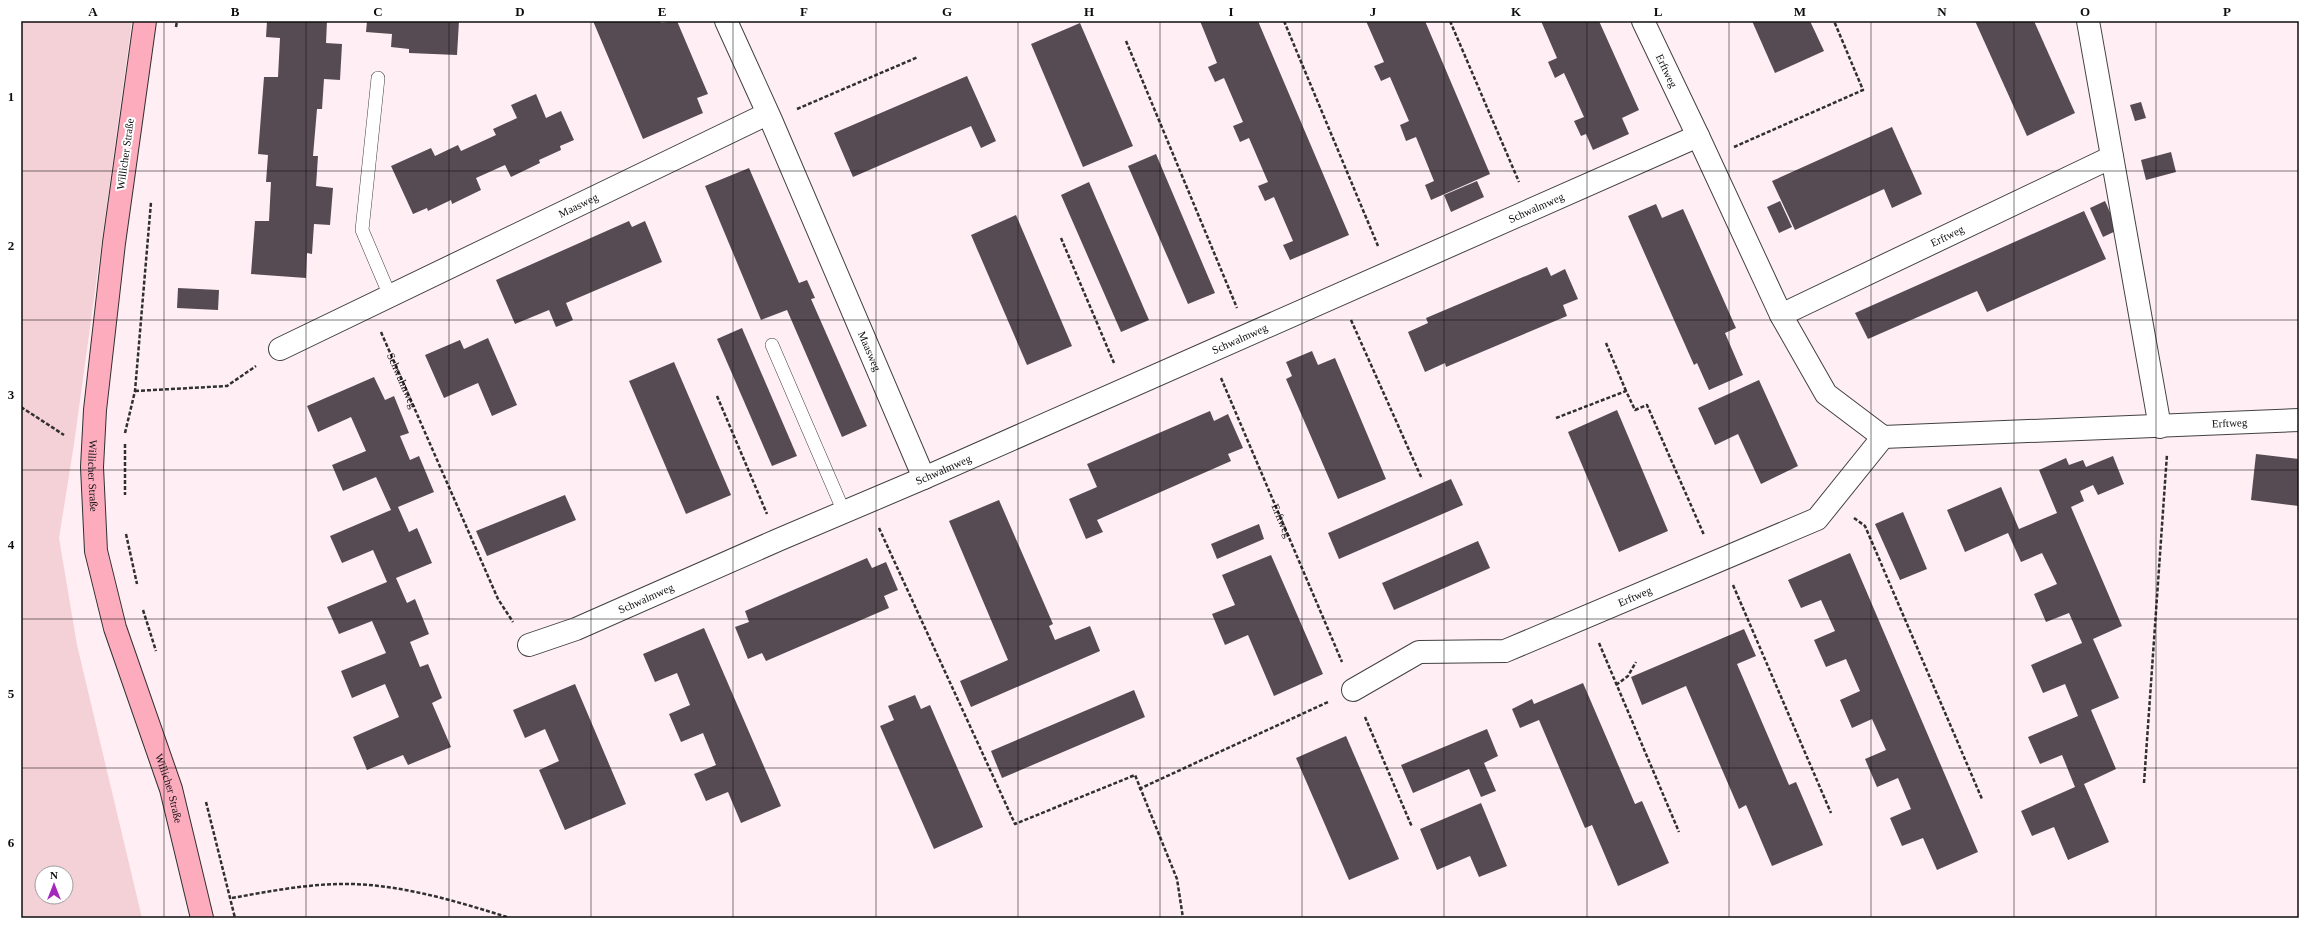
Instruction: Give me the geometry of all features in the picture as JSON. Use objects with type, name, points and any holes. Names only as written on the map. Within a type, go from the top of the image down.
[{"type":"street","name":"Willicher Straße","points":[[145,21],[114,243],[95,410],[92,467],[96,551],[115,628],[171,789],[202,918]]},
{"type":"street","name":"Maasweg","points":[[726,21],[769,117],[924,478]]},
{"type":"street","name":"Erftweg","points":[[1643,21],[1781,315],[1826,394],[1883,437],[2165,427],[2299,420]]},
{"type":"street","points":[[2088,21],[2112,157],[2165,427]]},
{"type":"street","name":"Maasweg","points":[[280,349],[769,117]]},
{"type":"street","name":"Schwalmweg","points":[[529,645],[576,629],[778,540],[867,503],[1698,136]]},
{"type":"street","name":"Erftweg","points":[[1781,315],[2112,157]]},
{"type":"street","name":"Erftweg","points":[[1354,690],[1419,652],[1505,651],[1817,519],[1883,437]]},
{"type":"lane","points":[[378,78],[362,230],[390,296]]},
{"type":"lane","points":[[772,344],[844,512]]},
{"type":"path","points":[[176,29],[177,21]]},
{"type":"path","points":[[1284,21],[1389,272]]},
{"type":"path","points":[[1450,21],[1530,209]]},
{"type":"path","points":[[1708,158],[1863,90],[1834,21]]},
{"type":"path","points":[[1126,41],[1248,334]]},
{"type":"path","points":[[769,117],[918,57]]},
{"type":"path","points":[[125,434],[135,391],[152,196]]},
{"type":"path","points":[[1061,238],[1126,389]]},
{"type":"path","points":[[1340,294],[1422,478]]},
{"type":"path","name":"Schwalmweg","points":[[369,306],[498,599],[529,645]]},
{"type":"path","points":[[1606,343],[1634,410],[1647,405],[1719,560],[1831,813]]},
{"type":"path","points":[[135,391],[227,386],[280,349]]},
{"type":"path","name":"Erftweg","points":[[1210,351],[1354,690]]},
{"type":"path","points":[[1556,418],[1626,392]]},
{"type":"path","points":[[717,396],[778,540]]},
{"type":"path","points":[[21,407],[62,434],[93,445]]},
{"type":"path","points":[[2144,783],[2165,427]]},
{"type":"path","points":[[125,442],[125,496]]},
{"type":"path","points":[[1830,502],[1865,526],[1982,799]]},
{"type":"path","points":[[867,503],[1015,824],[1135,775],[1139,789],[1177,879],[1183,918]]},
{"type":"path","points":[[125,528],[137,588]]},
{"type":"path","points":[[140,603],[158,655]]},
{"type":"path","points":[[1588,616],[1679,832]]},
{"type":"path","points":[[1616,685],[1628,676],[1636,662]]},
{"type":"path","points":[[1139,789],[1354,690],[1412,827]]},
{"type":"path","points":[[205,797],[236,918]]},
{"type":"path","points":[[232,898],[314,886],[352,884],[393,887],[451,900],[510,918]]},
{"type":"shaded area","points":[[21,21],[132,21],[74,444],[59,538],[77,645],[142,918],[21,918]]},
{"type":"building","points":[[267,21],[327,21],[326,43],[342,44],[340,80],[324,79],[322,109],[317,109],[313,156],[318,156],[316,186],[333,188],[330,225],[314,224],[312,254],[307,253],[306,278],[251,274],[255,221],[269,221],[271,182],[266,182],[268,155],[258,154],[264,77],[278,77],[280,38],[266,37]]},
{"type":"building","points":[[367,21],[459,21],[457,55],[409,53],[409,49],[391,47],[392,34],[366,32]]},
{"type":"building","points":[[593,21],[660,21],[661,23],[677,21],[708,94],[697,98],[703,113],[643,139]]},
{"type":"building","points":[[1200,21],[1258,21],[1349,235],[1290,260],[1283,245],[1293,241],[1274,197],[1265,201],[1258,186],[1268,182],[1249,138],[1240,142],[1233,126],[1243,122],[1224,78],[1215,82],[1208,67],[1217,63]]},
{"type":"building","points":[[1366,21],[1425,21],[1490,174],[1431,200],[1425,185],[1434,181],[1416,137],[1406,141],[1400,125],[1409,121],[1390,77],[1381,81],[1374,66],[1384,62]]},
{"type":"building","points":[[1541,21],[1599,21],[1639,110],[1622,118],[1629,134],[1593,150],[1586,134],[1581,136],[1574,121],[1584,117],[1564,73],[1555,78],[1548,62],[1557,58]]},
{"type":"building","points":[[1752,21],[1810,21],[1824,51],[1775,73]]},
{"type":"building","points":[[1975,21],[2034,21],[2075,113],[2027,136]]},
{"type":"building","points":[[1080,23],[1133,146],[1083,167],[1031,44]]},
{"type":"building","points":[[967,76],[996,141],[981,148],[971,126],[853,177],[834,133]]},
{"type":"building","points":[[536,94],[546,118],[561,111],[574,140],[560,146],[561,150],[539,160],[540,163],[511,177],[505,165],[476,178],[481,190],[452,204],[451,200],[428,211],[427,208],[413,214],[391,166],[431,148],[435,156],[458,145],[461,151],[496,135],[493,129],[517,118],[511,105]]},
{"type":"building","points":[[2141,102],[2146,118],[2135,121],[2130,105]]},
{"type":"building","points":[[1892,127],[1922,194],[1892,208],[1884,189],[1795,230],[1772,181]]},
{"type":"building","points":[[2171,152],[2176,172],[2146,180],[2141,160]]},
{"type":"building","points":[[1156,154],[1215,293],[1188,304],[1128,166]]},
{"type":"building","points":[[749,168],[799,283],[807,280],[815,298],[811,299],[867,426],[842,437],[787,310],[761,320],[705,186]]},
{"type":"building","points":[[1477,181],[1484,197],[1451,212],[1444,195]]},
{"type":"building","points":[[1089,182],[1149,320],[1121,332],[1061,195]]},
{"type":"building","points":[[1780,201],[1792,227],[1779,233],[1767,207]]},
{"type":"building","points":[[2105,201],[2118,230],[2103,237],[2090,208]]},
{"type":"building","points":[[1656,204],[1662,218],[1683,209],[1736,328],[1725,333],[1743,375],[1709,390],[1697,363],[1694,365],[1628,216]]},
{"type":"building","points":[[2084,211],[2106,259],[1987,312],[1977,291],[1868,339],[1855,313]]},
{"type":"building","points":[[1016,215],[1072,346],[1027,365],[971,235]]},
{"type":"building","points":[[629,221],[632,227],[645,221],[662,262],[566,303],[573,320],[556,327],[549,310],[515,324],[496,280]]},
{"type":"building","points":[[1547,267],[1551,276],[1565,269],[1578,299],[1563,305],[1567,316],[1446,367],[1445,363],[1425,372],[1408,332],[1428,323],[1426,318]]},
{"type":"building","points":[[178,288],[219,290],[218,310],[177,308]]},
{"type":"building","points":[[742,328],[797,456],[772,466],[717,339]]},
{"type":"building","points":[[488,338],[517,405],[492,416],[478,383],[444,398],[425,355],[460,340],[464,349]]},
{"type":"building","points":[[1312,351],[1318,365],[1335,358],[1386,479],[1338,499],[1286,379],[1292,376],[1286,362]]},
{"type":"building","points":[[674,362],[731,495],[686,514],[629,381]]},
{"type":"building","points":[[374,377],[385,400],[394,396],[409,433],[400,436],[410,460],[419,456],[434,492],[398,507],[409,532],[417,528],[432,563],[396,578],[407,603],[415,599],[429,634],[410,642],[420,667],[428,664],[442,698],[432,703],[451,747],[408,765],[403,755],[367,770],[353,737],[399,717],[385,684],[352,698],[341,671],[386,653],[372,621],[339,634],[327,607],[387,582],[373,550],[342,563],[330,536],[391,510],[376,477],[343,491],[332,465],[366,451],[351,417],[318,432],[307,406]]},
{"type":"building","points":[[1759,380],[1798,466],[1761,484],[1738,434],[1715,445],[1698,408]]},
{"type":"building","points":[[1617,410],[1668,531],[1619,552],[1568,432]]},
{"type":"building","points":[[1210,411],[1214,421],[1228,414],[1243,448],[1228,454],[1231,461],[1097,520],[1103,532],[1086,539],[1069,499],[1097,487],[1087,464]]},
{"type":"building","points":[[2256,454],[2299,459],[2299,506],[2251,500]]},
{"type":"building","points":[[2113,456],[2124,484],[2098,495],[2093,485],[2080,491],[2084,501],[2071,507],[2122,626],[2093,639],[2119,698],[2091,710],[2116,769],[2084,784],[2109,842],[2068,860],[2054,827],[2032,836],[2021,811],[2075,787],[2062,755],[2040,764],[2028,737],[2078,716],[2065,684],[2043,693],[2031,665],[2082,643],[2069,613],[2046,622],[2034,594],[2057,584],[2042,553],[2021,562],[2008,533],[1965,552],[1947,510],[2001,487],[2019,529],[2057,513],[2039,470],[2066,458],[2069,465],[2083,460],[2086,467]]},
{"type":"building","points":[[1451,479],[1463,505],[1339,559],[1328,533]]},
{"type":"building","points":[[565,495],[576,520],[487,556],[476,531]]},
{"type":"building","points":[[999,500],[1053,624],[1049,626],[1055,640],[1090,626],[1100,651],[971,707],[960,681],[1008,660],[949,521]]},
{"type":"building","points":[[1903,512],[1927,569],[1900,580],[1875,524]]},
{"type":"building","points":[[1259,524],[1264,539],[1217,559],[1211,544]]},
{"type":"building","points":[[1478,541],[1490,568],[1394,610],[1382,583]]},
{"type":"building","points":[[1850,553],[1978,852],[1937,870],[1923,838],[1902,846],[1890,818],[1911,809],[1898,778],[1877,787],[1865,759],[1886,750],[1872,719],[1852,728],[1840,700],[1860,691],[1846,659],[1826,667],[1814,640],[1835,631],[1821,600],[1801,608],[1788,580]]},
{"type":"building","points":[[1271,555],[1323,674],[1274,696],[1248,635],[1225,645],[1212,614],[1235,605],[1222,575]]},
{"type":"building","points":[[867,558],[872,568],[886,562],[898,590],[884,596],[889,608],[766,661],[762,653],[748,659],[735,627],[749,622],[745,611]]},
{"type":"building","points":[[704,628],[781,806],[741,823],[728,792],[706,801],[694,774],[716,765],[703,733],[681,742],[669,714],[690,705],[677,673],[655,682],[643,654]]},
{"type":"building","points":[[1744,629],[1756,656],[1737,664],[1789,785],[1796,782],[1823,845],[1772,866],[1746,805],[1739,809],[1686,686],[1642,705],[1631,677]]},
{"type":"building","points":[[1583,683],[1635,804],[1642,801],[1669,863],[1618,886],[1592,825],[1585,828],[1539,720],[1520,728],[1512,709],[1532,699],[1534,704]]},
{"type":"building","points":[[575,684],[626,804],[565,830],[539,770],[559,761],[545,729],[525,738],[513,710]]},
{"type":"building","points":[[1134,690],[1145,717],[1002,778],[991,751]]},
{"type":"building","points":[[915,695],[921,709],[930,705],[983,827],[934,849],[880,726],[894,720],[888,706]]},
{"type":"building","points":[[1487,729],[1498,756],[1484,763],[1496,791],[1481,797],[1469,769],[1413,793],[1401,765]]},
{"type":"building","points":[[1346,736],[1399,859],[1349,880],[1296,758]]},
{"type":"building","points":[[1481,803],[1507,866],[1479,877],[1470,856],[1437,870],[1420,829]]}]
